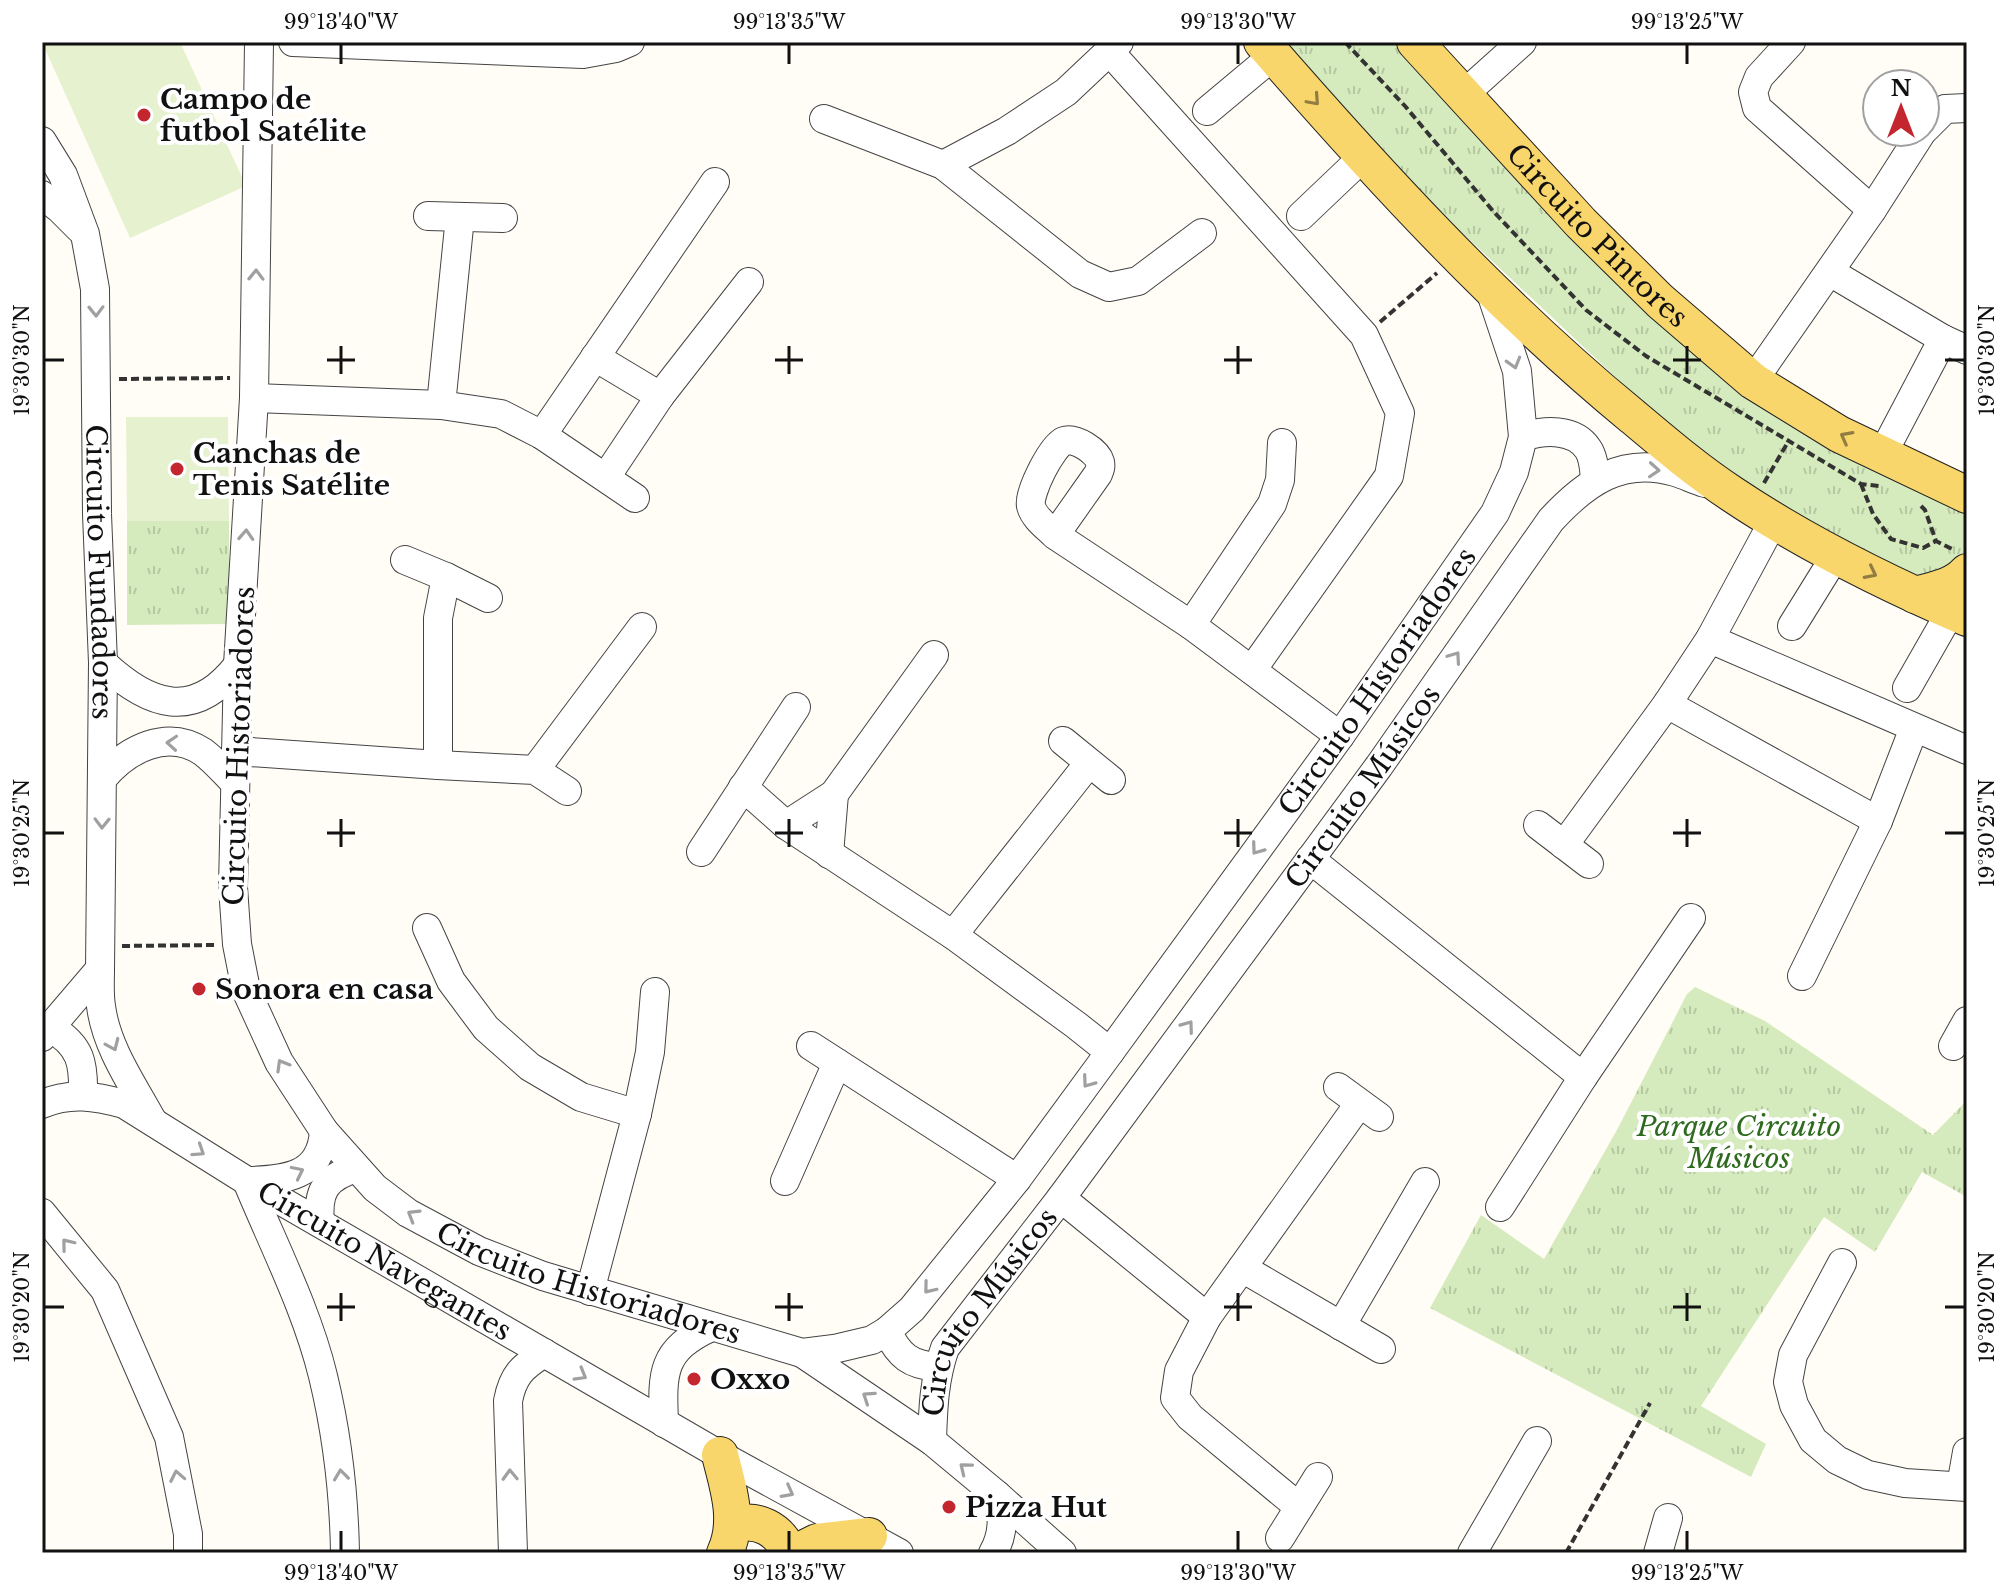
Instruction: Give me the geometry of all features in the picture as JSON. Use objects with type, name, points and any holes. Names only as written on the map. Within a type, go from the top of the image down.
[{"type":"main road","name":"Circuito Pintores","points":[[1415,42],[1581,223],[1660,301],[1753,381],[1796,427],[1839,434],[1886,471],[1966,495]]},
{"type":"main road","name":"Circuito Historiadores","points":[[1268,48],[1364,156],[1490,289],[1575,369],[1655,435],[1751,506]]},
{"type":"main road","name":"Circuito Músicos","points":[[1751,506],[1836,555],[1959,615]]},
{"type":"main road","points":[[1915,595],[1951,585],[1967,572]]},
{"type":"main road","points":[[720,1455],[728,1488],[728,1539]]},
{"type":"main road","points":[[728,1539],[750,1522],[769,1527],[792,1553],[817,1542],[884,1544]]},
{"type":"street","name":"Circuito Historiadores","points":[[259,42],[254,388],[238,665],[233,887],[237,944],[246,990],[279,1062],[324,1131],[375,1188],[408,1213],[479,1251],[543,1276],[802,1353],[872,1340],[912,1309],[1017,1179],[1340,736],[1495,513],[1514,472],[1523,437],[1517,371],[1490,289]]},
{"type":"street","points":[[293,42],[467,46],[583,54],[630,42]]},
{"type":"street","points":[[1463,95],[1522,42]]},
{"type":"street","points":[[1791,42],[1759,77],[1753,92],[1757,108],[1872,210]]},
{"type":"street","points":[[943,165],[1007,131],[1066,92],[1114,46],[1364,335],[1400,413],[1389,476],[1252,670]]},
{"type":"street","points":[[1207,111],[1268,48]]},
{"type":"street","points":[[824,119],[943,165],[1080,274],[1109,287],[1138,281],[1202,233]]},
{"type":"street","name":"Circuito Fundadores","points":[[42,141],[63,175],[85,234],[95,289],[97,514],[103,663],[101,1006],[114,1049],[152,1120]]},
{"type":"street","points":[[1753,381],[1912,148]]},
{"type":"street","points":[[1301,216],[1364,156]]},
{"type":"street","points":[[542,435],[715,182]]},
{"type":"street","points":[[42,195],[85,234]]},
{"type":"street","points":[[428,216],[503,218]]},
{"type":"street","points":[[441,405],[460,217]]},
{"type":"street","points":[[1830,272],[1960,342],[1886,471]]},
{"type":"street","points":[[606,477],[660,396],[749,282]]},
{"type":"street","points":[[595,357],[660,396]]},
{"type":"street","points":[[254,388],[441,405],[501,414],[542,435],[635,498]]},
{"type":"street","points":[[1523,437],[1547,431],[1560,432],[1580,440],[1593,459],[1595,480]]},
{"type":"street","points":[[1191,625],[1272,504],[1280,480],[1282,443]]},
{"type":"street","name":"Circuito Músicos","points":[[932,1441],[934,1392],[945,1348],[1061,1198],[1379,766],[1551,520],[1571,498],[1595,480],[1618,470],[1646,468],[1672,471],[1751,506]]},
{"type":"street","points":[[1564,845],[1667,704],[1710,639],[1751,506]]},
{"type":"street","points":[[1055,535],[1191,625],[1340,736]]},
{"type":"street","points":[[1792,626],[1836,555]]},
{"type":"street","points":[[405,560],[488,598]]},
{"type":"street","points":[[438,765],[438,618],[446,577]]},
{"type":"street","points":[[1907,688],[1959,615]]},
{"type":"street","points":[[535,770],[642,627]]},
{"type":"street","points":[[1710,639],[1967,750]]},
{"type":"street","points":[[786,825],[834,794],[934,655]]},
{"type":"street","points":[[103,663],[142,694],[169,702],[206,694],[238,665]]},
{"type":"street","points":[[1667,704],[1878,821]]},
{"type":"street","points":[[701,852],[796,707]]},
{"type":"street","points":[[1802,976],[1878,821],[1914,728]]},
{"type":"street","points":[[102,779],[137,749],[172,741],[204,753],[235,783]]},
{"type":"street","points":[[953,935],[1100,771],[1063,741]]},
{"type":"street","points":[[236,751],[535,770],[567,791]]},
{"type":"street","points":[[743,787],[786,825],[953,935],[1110,1052]]},
{"type":"street","points":[[829,854],[834,794]]},
{"type":"street","points":[[1538,825],[1589,864]]},
{"type":"street","points":[[1310,859],[1583,1077]]},
{"type":"street","points":[[1500,1207],[1583,1077],[1691,918]]},
{"type":"street","points":[[427,928],[451,981],[497,1038],[530,1067],[581,1097],[637,1114]]},
{"type":"street","points":[[83,1096],[79,1056],[67,1037],[47,1033],[100,958]]},
{"type":"street","points":[[590,1291],[637,1114],[650,1052],[655,992]]},
{"type":"street","points":[[1953,1046],[1967,1021]]},
{"type":"street","points":[[811,1046],[1017,1179]]},
{"type":"street","points":[[785,1181],[837,1063]]},
{"type":"street","name":"Circuito Navegantes","points":[[42,1104],[55,1099],[83,1096],[124,1104],[247,1181],[664,1423],[884,1544]]},
{"type":"street","points":[[1299,1507],[1190,1417],[1175,1398],[1179,1371],[1207,1317],[1359,1103]]},
{"type":"street","points":[[324,1131],[321,1150],[304,1170],[287,1178],[247,1181],[299,1305],[323,1374],[344,1504],[345,1553]]},
{"type":"street","points":[[320,1223],[319,1209],[324,1187],[332,1178],[356,1168]]},
{"type":"street","points":[[1341,1326],[1425,1182]]},
{"type":"street","points":[[1061,1198],[1207,1317]]},
{"type":"street","points":[[42,1213],[105,1290],[169,1437],[186,1520],[188,1553]]},
{"type":"street","points":[[1842,1263],[1793,1355],[1788,1382],[1794,1405],[1813,1440],[1837,1460],[1868,1475],[1905,1483],[1964,1486],[1967,1452]]},
{"type":"street","points":[[1242,1268],[1381,1349]]},
{"type":"street","points":[[664,1423],[662,1394],[667,1365],[683,1343],[711,1327]]},
{"type":"street","points":[[887,1331],[894,1345],[910,1361],[921,1366],[938,1367]]},
{"type":"street","points":[[513,1553],[508,1401],[518,1373],[544,1353]]},
{"type":"street","name":"Circuito Músicos","points":[[802,1353],[932,1441],[1062,1553]]},
{"type":"street","points":[[1472,1553],[1537,1441]]},
{"type":"street","points":[[1280,1538],[1318,1477]]},
{"type":"street","points":[[993,1553],[1001,1535],[1002,1522],[1002,1508],[997,1495]]},
{"type":"street","points":[[1658,1553],[1668,1518]]},
{"type":"path","points":[[1345,42],[1405,106],[1493,211],[1586,310],[1646,356],[1796,427],[1861,484],[1873,514],[1891,539],[1923,548],[1936,541],[1925,510],[1914,499]]},
{"type":"path","points":[[1364,335],[1439,272]]},
{"type":"path","points":[[96,379],[254,388]]},
{"type":"path","points":[[1751,506],[1796,427]]},
{"type":"path","points":[[1861,484],[1886,471]]},
{"type":"path","points":[[100,958],[237,944]]},
{"type":"path","points":[[1566,1553],[1650,1403]]},
{"type":"green space","name":"Campo de futbol Satélite","points":[[42,42],[180,42],[246,186],[130,238]]},
{"type":"green space","points":[[1277,42],[1406,42],[1748,384],[1967,502],[1967,614],[1725,480],[1374,150]]},
{"type":"green space","name":"Canchas de Tenis Satélite","points":[[126,417],[228,417],[229,521],[127,521]]},
{"type":"green space","points":[[127,521],[229,521],[229,624],[127,625]]},
{"type":"green space","name":"Parque Circuito Músicos","points":[[1695,987],[1765,1021],[1933,1135],[1967,1100],[1967,1197],[1922,1172],[1875,1252],[1824,1217],[1701,1406],[1766,1444],[1751,1477],[1430,1308],[1481,1215],[1544,1259],[1618,1128],[1687,994]]},
{"type":"place","name":"Campo de futbol Satélite","points":[[144,115]]},
{"type":"place","name":"Canchas de Tenis Satélite","points":[[177,469]]},
{"type":"place","name":"Sonora en casa","points":[[199,989]]},
{"type":"place","name":"Oxxo","points":[[694,1379]]},
{"type":"place","name":"Pizza Hut","points":[[949,1507]]}]
